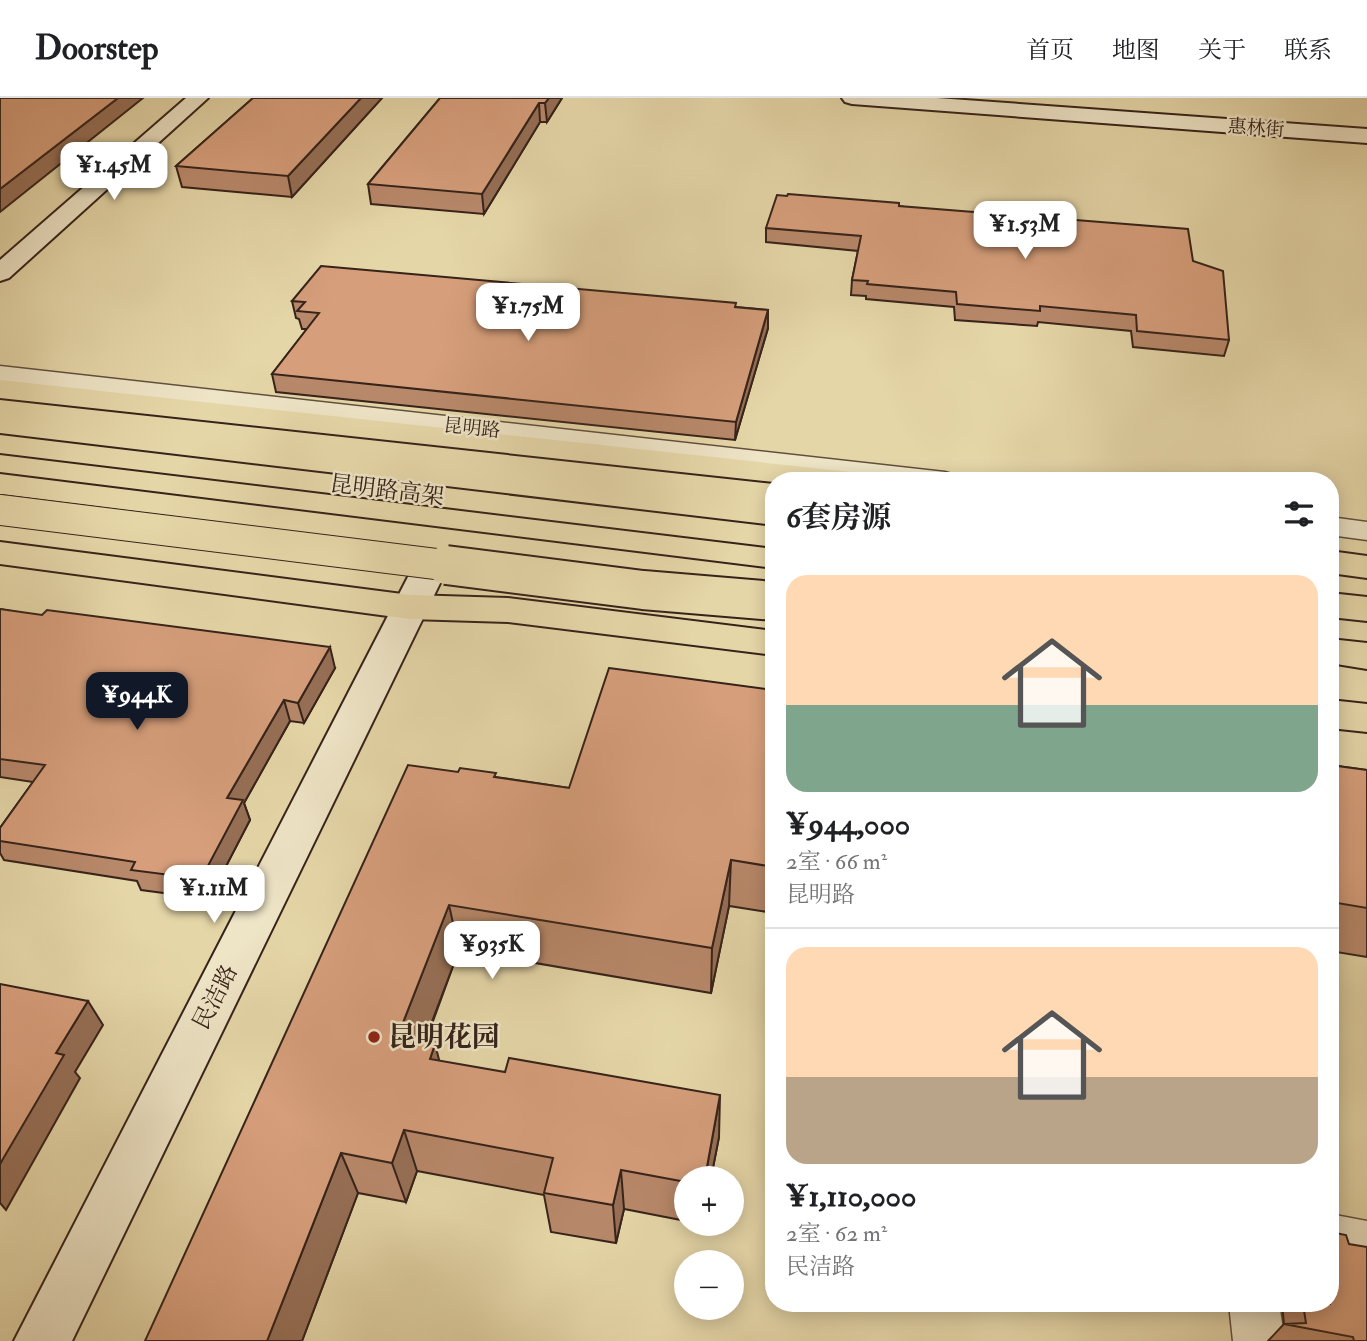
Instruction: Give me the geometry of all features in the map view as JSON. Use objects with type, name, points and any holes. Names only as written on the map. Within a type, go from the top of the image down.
[{"type":"main road","points":[[0,389],[768,472]]},
{"type":"main road","name":"昆明路高架","points":[[0,409],[765,497]]},
{"type":"main road","name":"昆明路高架","points":[[0,444],[765,536]]},
{"type":"main road","points":[[0,484],[765,580]]},
{"type":"main road","points":[[0,510],[643,590],[765,600]]},
{"type":"main road","points":[[0,553],[410,607],[508,610],[765,642]]},
{"type":"main road","points":[[1339,563],[1367,567]]},
{"type":"main road","points":[[1339,605],[1367,609]]},
{"type":"main road","points":[[1339,619],[1367,620]]},
{"type":"main road","points":[[1339,652],[1367,656]]},
{"type":"main road","points":[[1339,715],[1367,718]]},
{"type":"street","points":[[0,273],[198,98]]},
{"type":"street","name":"惠林街","points":[[852,98],[1367,136]]},
{"type":"street","name":"昆明路","points":[[0,374],[865,472]]},
{"type":"street","points":[[1339,527],[1367,531]]},
{"type":"street","name":"民洁路","points":[[42,1341],[444,540]]},
{"type":"street","points":[[1339,1240],[1367,1245]]},
{"type":"street","points":[[1255,1312],[1259,1341]]},
{"type":"building","points":[[0,98],[118,98],[0,189]]},
{"type":"building","points":[[253,98],[361,98],[288,176],[176,166]]},
{"type":"building","points":[[440,98],[549,98],[545,103],[539,103],[482,194],[368,184]]},
{"type":"building","points":[[777,195],[899,203],[899,206],[1188,229],[1193,261],[1223,271],[1229,340],[1137,331],[1136,315],[1040,306],[1040,311],[957,304],[956,292],[867,284],[868,281],[852,280],[861,236],[766,228]]},
{"type":"building","points":[[321,266],[736,303],[735,307],[768,310],[736,422],[272,374],[319,313],[297,311],[305,302],[292,301]]},
{"type":"building","points":[[0,609],[42,615],[47,610],[330,647],[298,703],[284,700],[227,798],[243,800],[201,879],[131,870],[135,862],[0,841],[0,828],[45,765],[0,759]]},
{"type":"building","name":"昆明花园","points":[[609,668],[765,689],[765,866],[731,860],[712,948],[449,905],[397,1038],[435,1044],[430,1059],[505,1072],[509,1058],[720,1095],[707,1166],[674,1166],[674,1180],[621,1170],[613,1205],[544,1193],[553,1158],[404,1130],[392,1163],[341,1153],[267,1341],[145,1341],[408,765],[458,772],[460,768],[496,773],[494,777],[569,788]]},
{"type":"building","points":[[1339,766],[1367,770],[1367,908],[1339,903]]},
{"type":"building","points":[[0,984],[88,1001],[56,1053],[64,1055],[0,1164]]},
{"type":"building","points":[[1339,1234],[1346,1235],[1349,1244],[1367,1247],[1367,1341],[1354,1341],[1353,1337],[1284,1324],[1306,1323],[1304,1312],[1339,1312]]},
{"type":"place","name":"昆明花园","points":[[374,1037]]}]
